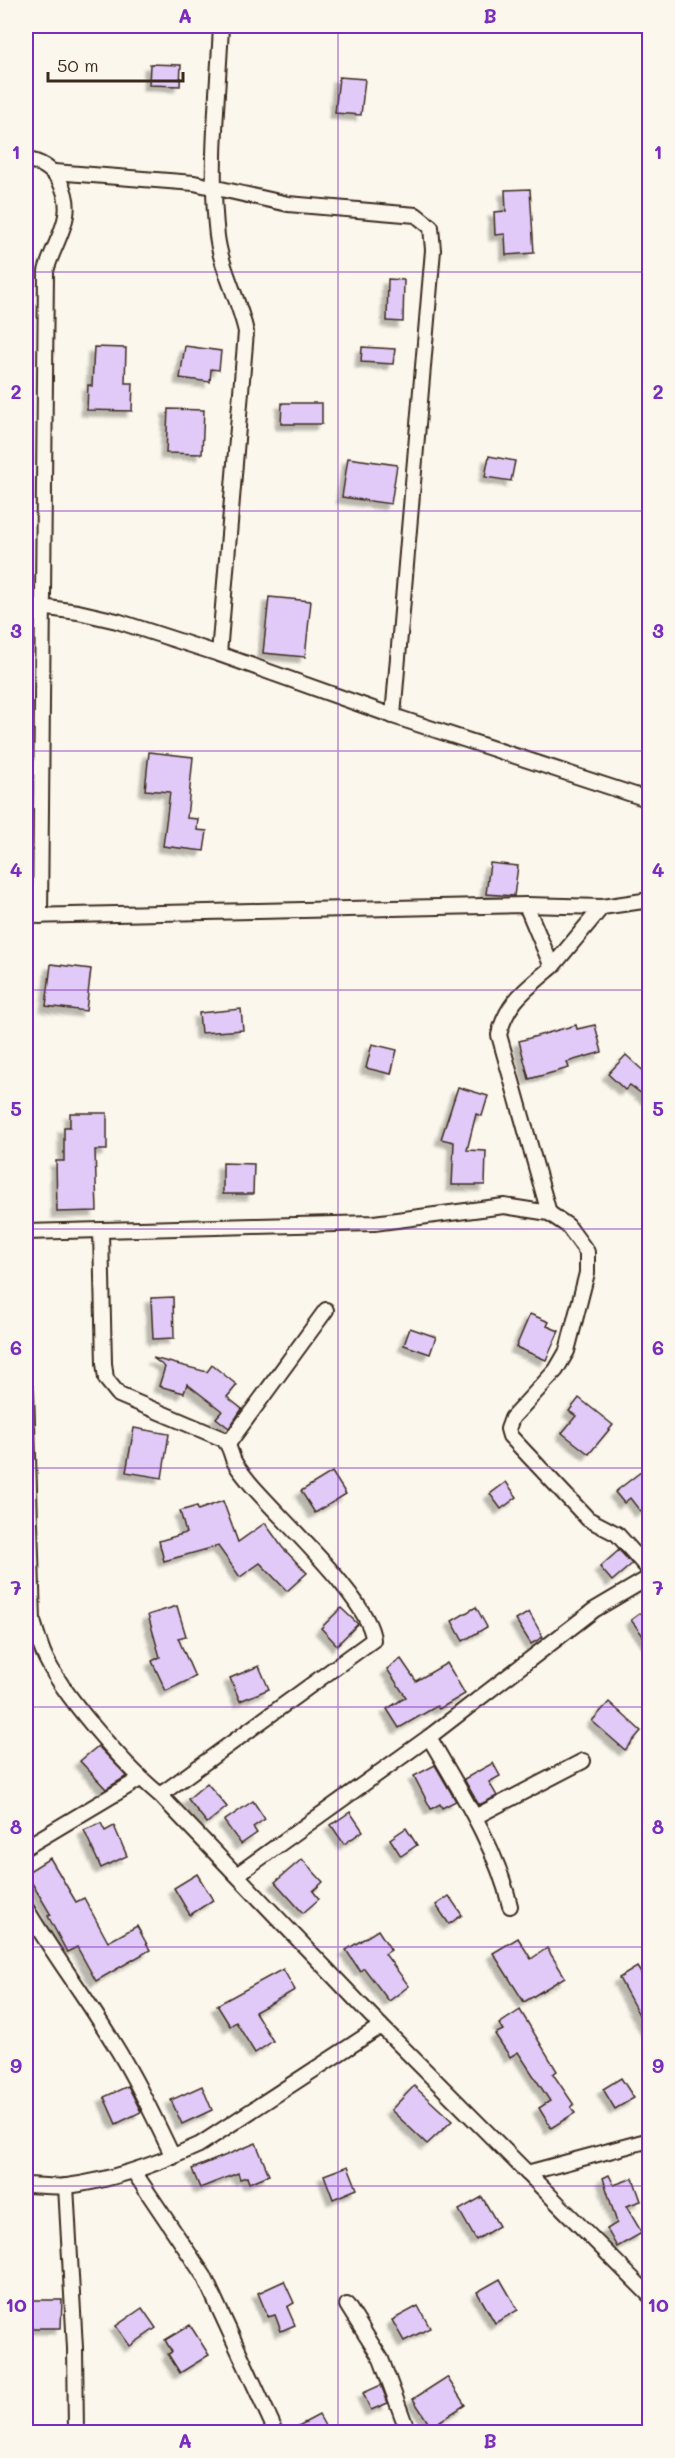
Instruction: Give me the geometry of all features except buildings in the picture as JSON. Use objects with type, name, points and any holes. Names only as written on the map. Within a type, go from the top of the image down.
[{"type":"street","points":[[219,654],[246,332],[241,308],[221,258],[214,187],[222,26]]},
{"type":"street","points":[[26,160],[54,172],[194,183],[288,204],[416,215],[431,227],[433,243],[393,716]]},
{"type":"street","points":[[54,172],[65,192],[69,206],[46,271],[44,606],[33,916],[526,905],[602,907],[650,900]]},
{"type":"street","points":[[26,605],[44,606],[117,621],[219,654],[393,716],[650,800]]},
{"type":"street","points":[[526,905],[552,967]]},
{"type":"street","points":[[549,1213],[499,1035],[504,1015],[517,998],[552,967],[602,907]]},
{"type":"street","points":[[26,1232],[101,1232],[374,1223],[504,1206],[549,1213],[568,1226],[587,1252],[586,1273],[567,1352],[556,1370],[512,1418],[508,1430],[510,1436],[588,1519],[617,1534],[650,1570]]},
{"type":"street","points":[[101,1232],[104,1363],[110,1388],[118,1395],[223,1439],[228,1444],[233,1460],[262,1497],[346,1588],[373,1632],[373,1640],[160,1795]]},
{"type":"street","points":[[228,1444],[326,1310]]},
{"type":"street","points":[[26,1390],[33,1621],[43,1653],[56,1675],[140,1779],[160,1795],[238,1874],[381,2026],[650,2296]]},
{"type":"street","points":[[238,1874],[429,1737],[594,1610],[650,1577]]},
{"type":"street","points":[[429,1737],[475,1817],[505,1885],[510,1906]]},
{"type":"street","points":[[475,1817],[582,1761]]},
{"type":"street","points":[[26,1847],[140,1779]]},
{"type":"street","points":[[26,1908],[48,1947],[111,2038],[147,2102],[173,2157]]},
{"type":"street","points":[[26,2185],[66,2186],[134,2172],[200,2145],[381,2026]]},
{"type":"street","points":[[527,2173],[650,2140]]},
{"type":"street","points":[[134,2172],[204,2276],[276,2433]]},
{"type":"street","points":[[66,2186],[75,2348],[76,2433]]},
{"type":"street","points":[[347,2305],[381,2359],[408,2433]]}]
